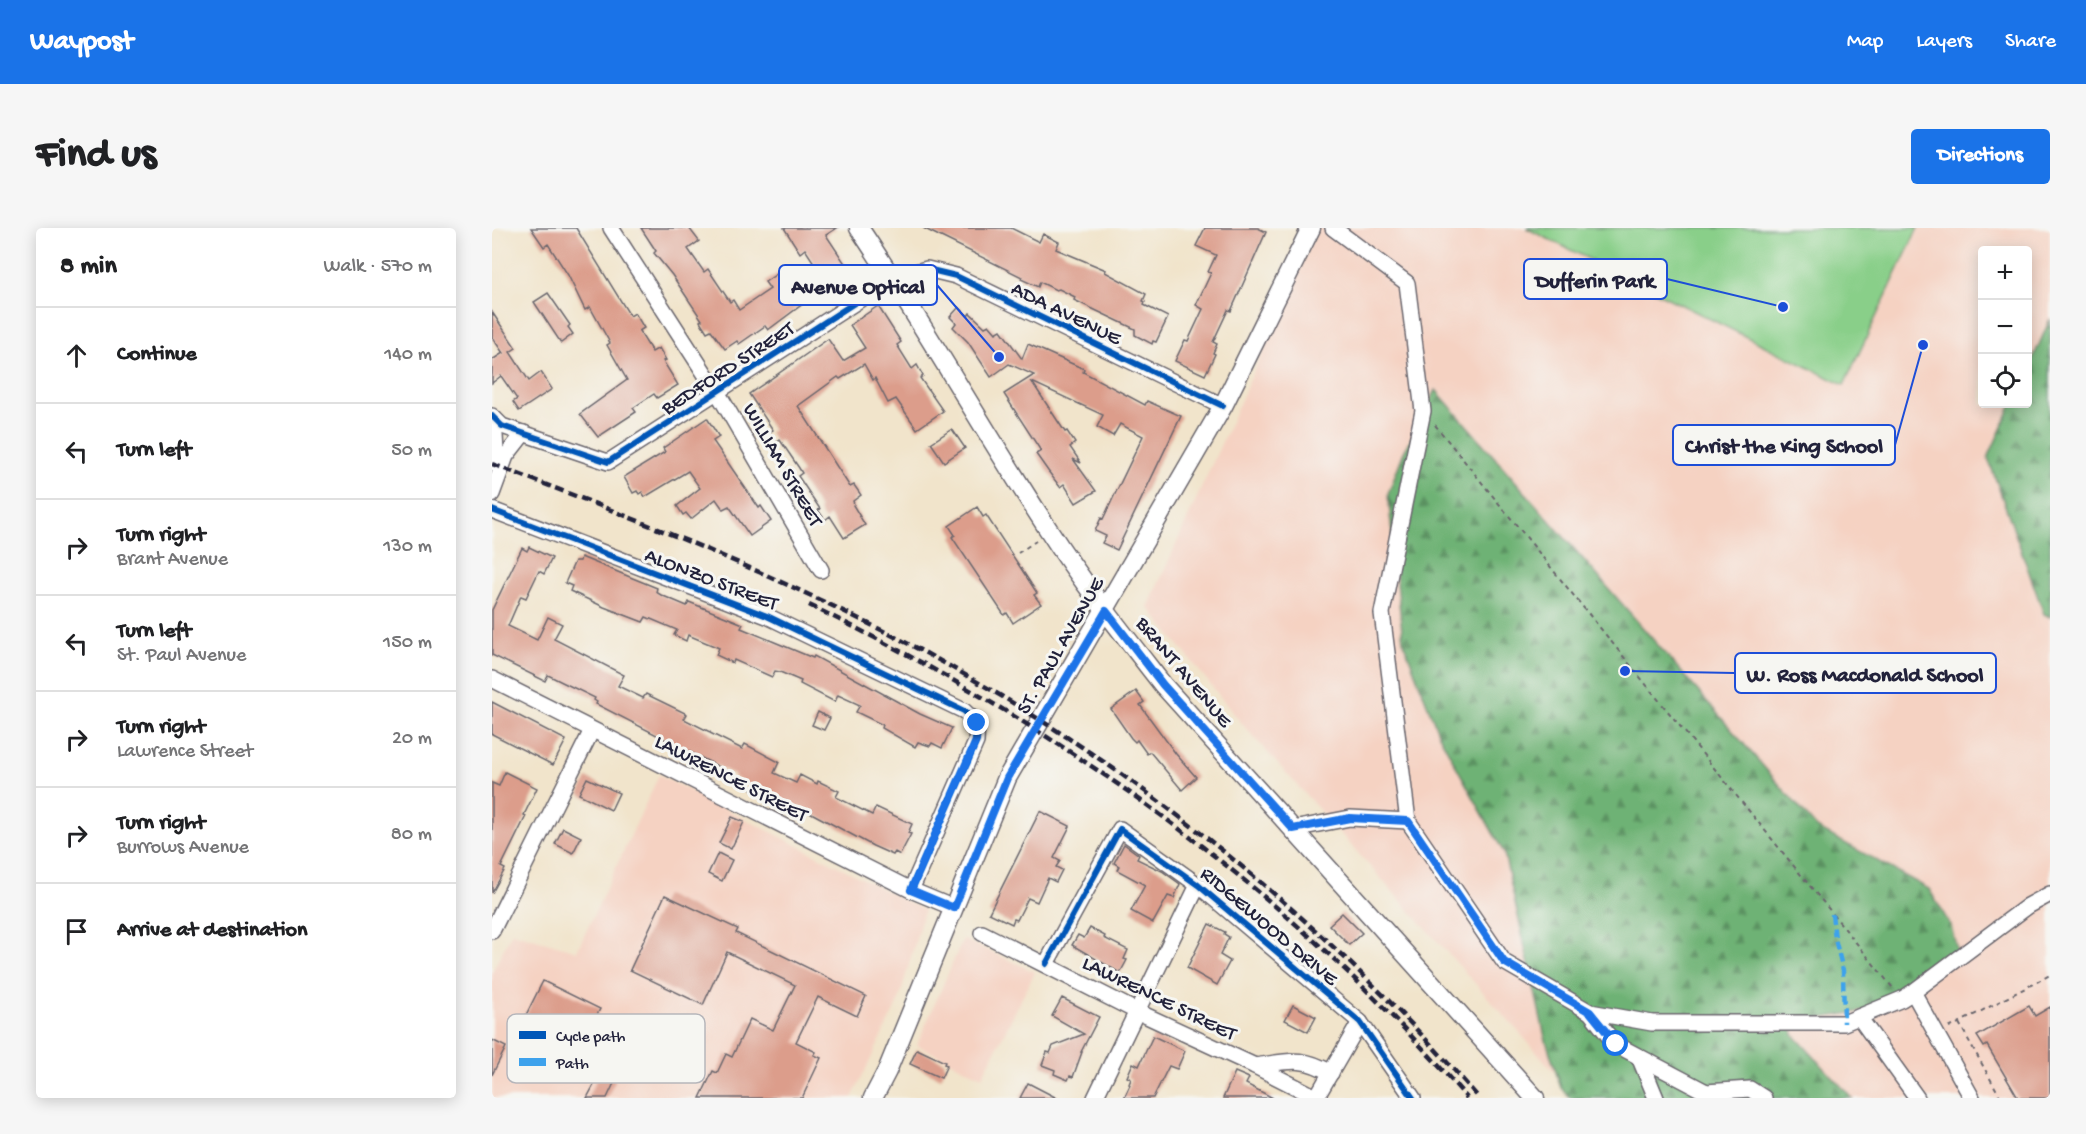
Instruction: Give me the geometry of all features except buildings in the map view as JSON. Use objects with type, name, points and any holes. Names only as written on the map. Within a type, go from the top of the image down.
[{"type":"main road","name":"BRANT AVENUE","points":[[859,228],[1050,533],[1163,685],[1535,1098]]},
{"type":"main road","name":"ST. PAUL AVENUE","points":[[873,1098],[1007,778],[1223,406],[1311,228]]},
{"type":"street","name":"WILLIAM STREET","points":[[611,228],[720,396],[821,570]]},
{"type":"street","points":[[1333,228],[1407,283],[1424,411],[1382,613],[1408,821],[1504,962],[1590,1012],[1652,1023],[1844,1023],[1907,996],[2028,906],[2050,894]]},
{"type":"street","name":"ADA AVENUE","points":[[893,279],[927,269],[956,276],[1223,406]]},
{"type":"street","name":"BEDFORD STREET","points":[[524,433],[608,462],[720,396],[893,279]]},
{"type":"street","points":[[492,494],[506,456],[524,433],[502,426],[493,417]]},
{"type":"street","points":[[492,463],[496,452],[493,417]]},
{"type":"street","name":"ALONZO STREET","points":[[492,510],[767,616],[964,711],[977,723],[976,741],[911,890]]},
{"type":"street","name":"LAWRENCE STREET","points":[[492,680],[911,890],[954,908]]},
{"type":"street","points":[[492,931],[592,730]]},
{"type":"street","points":[[1293,829],[1350,818],[1408,821]]},
{"type":"street","name":"RIDGEWOOD DRIVE","points":[[1046,964],[1120,829],[1198,885],[1360,1022],[1413,1098]]},
{"type":"street","points":[[1095,1098],[1198,885]]},
{"type":"street","name":"LAWRENCE STREET","points":[[982,933],[1316,1098]]},
{"type":"street","points":[[1907,996],[1936,1035],[1972,1098]]},
{"type":"street","points":[[1590,1012],[1616,1044],[1706,1092],[1750,1089],[1764,1098]]},
{"type":"street","points":[[1859,1017],[1917,1098]]},
{"type":"street","points":[[1316,1098],[1360,1022]]},
{"type":"street","points":[[1640,1057],[1656,1098]]},
{"type":"street","points":[[1255,1066],[1303,1060],[1317,1064],[1330,1072]]},
{"type":"path","points":[[1424,411],[1907,996]]},
{"type":"path","points":[[1018,552],[1050,533]]},
{"type":"path","points":[[1936,1035],[2050,975]]},
{"type":"path","points":[[1959,1023],[2001,1098]]},
{"type":"shaded area","points":[[1318,228],[1526,228],[1844,385],[1918,228],[2050,228],[2050,319],[2032,361],[2032,246],[1978,246],[1978,408],[2010,408],[1988,458],[2044,614],[2050,617],[2050,1098],[1578,1098],[1243,725],[1148,607]]},
{"type":"shaded area","points":[[659,775],[924,910],[899,1000],[852,1098],[492,1098],[492,972],[512,932],[577,951]]},
{"type":"shaded area","points":[[963,939],[1035,972],[982,1077],[917,1045]]},
{"type":"green space","points":[[1526,228],[1918,228],[1844,385]]},
{"type":"green space","points":[[2050,319],[2050,617],[2044,614],[1988,458],[2010,408],[2032,408],[2032,361]]},
{"type":"green space","points":[[1436,390],[1817,828],[1929,889],[1951,926],[1958,954],[1875,1009],[1792,1023],[1794,1035],[1852,1098],[1571,1098],[1561,1088],[1545,1037],[1504,853],[1439,735],[1403,641],[1388,494],[1403,454]]},
{"type":"railway","points":[[492,464],[648,525],[853,616],[984,686],[1063,734],[1212,842],[1283,902],[1351,964],[1417,1030],[1479,1098]]},
{"type":"railway","points":[[809,605],[901,652],[992,703],[1079,758],[1164,817],[1245,881],[1323,949],[1397,1021],[1467,1098]]},
{"type":"marked path","points":[[1832,914],[1835,939],[1843,970],[1844,1023]]},
{"type":"cycle path","points":[[492,416],[502,426],[608,462],[893,278],[927,269],[956,276],[1223,406]]},
{"type":"cycle path","points":[[492,510],[767,616],[964,711],[977,723],[976,742],[911,890]]},
{"type":"cycle path","points":[[1046,964],[1120,829],[1198,885],[1360,1022],[1413,1098]]},
{"type":"place","name":"Dufferin Park","points":[[1783,307]]},
{"type":"place","name":"Christ the King School","points":[[1923,345]]},
{"type":"place","name":"Avenue Optical","points":[[999,357]]},
{"type":"place","name":"W. Ross Macdonald School","points":[[1625,671]]},
{"type":"route","points":[[977,723],[976,741],[911,890],[954,908],[1007,778],[1106,611],[1163,685],[1293,829],[1350,818],[1408,821],[1504,962],[1590,1012],[1616,1044]]}]
